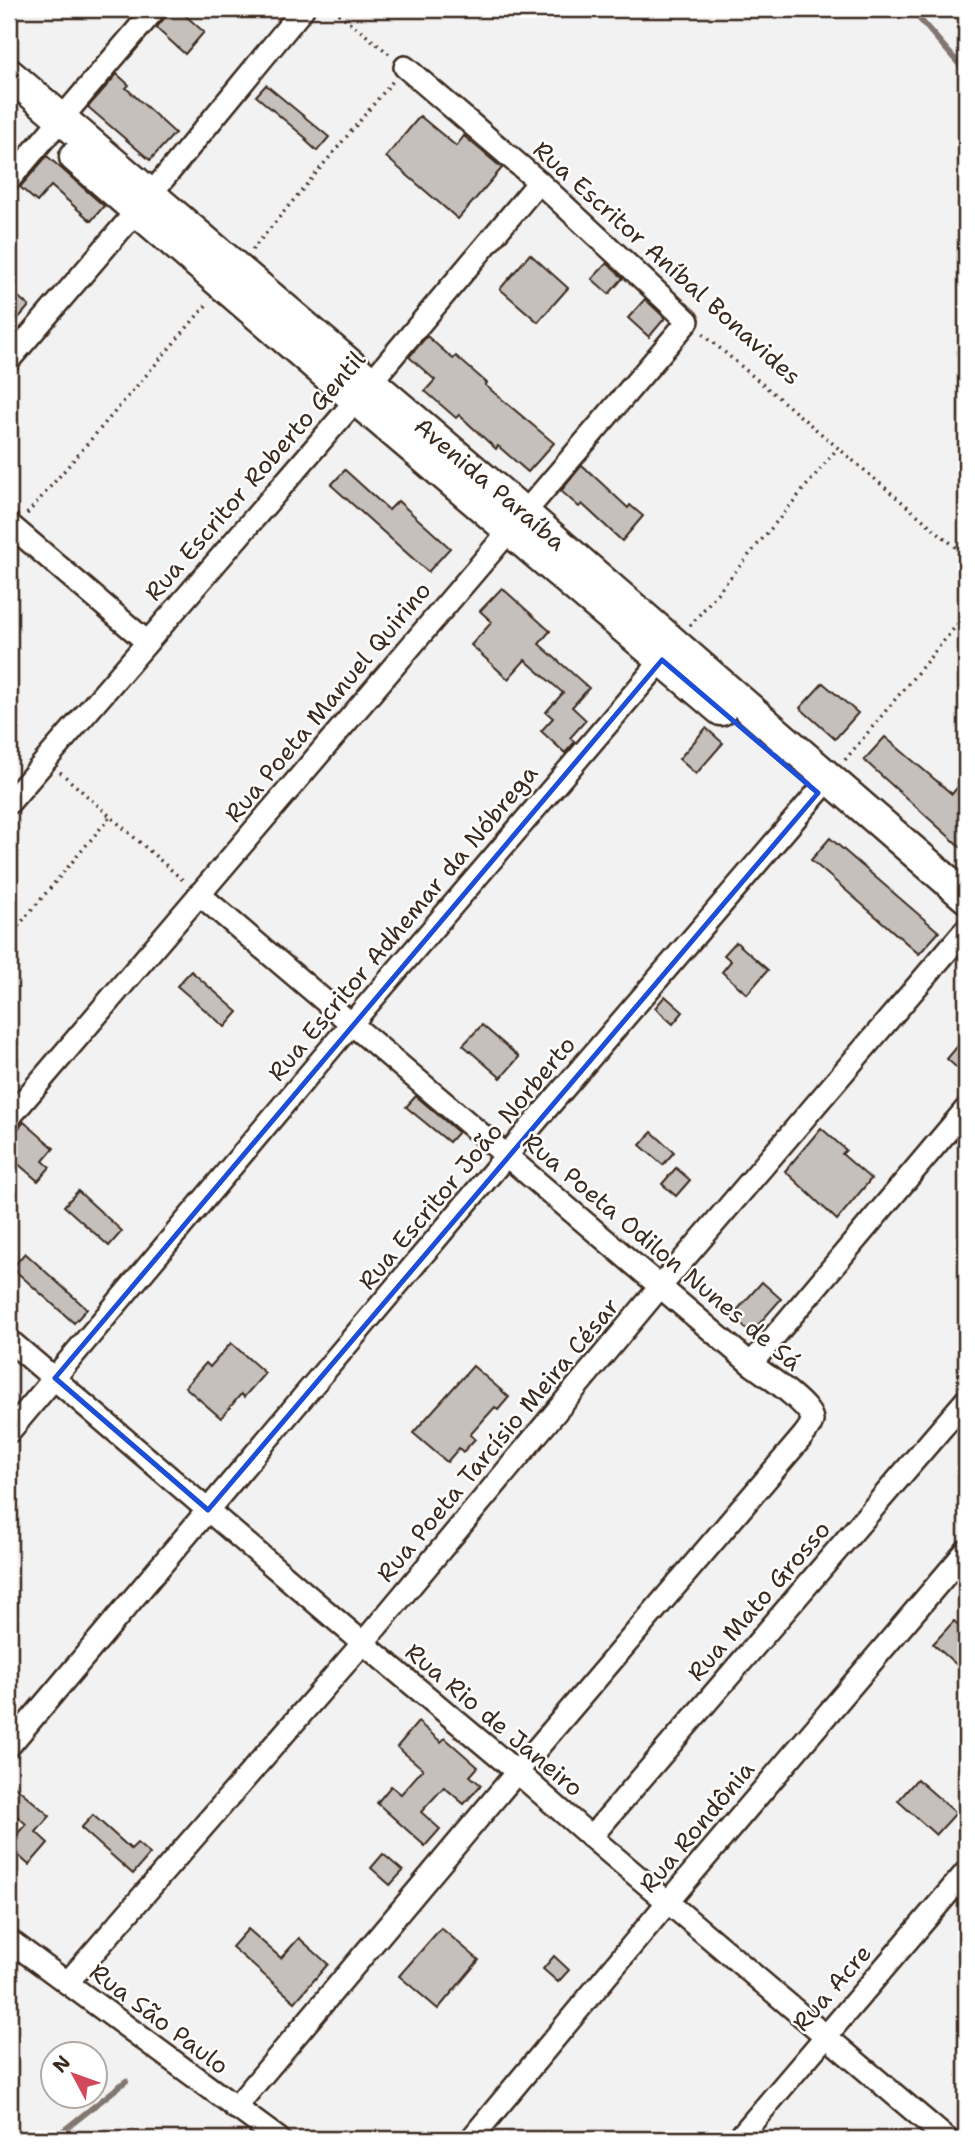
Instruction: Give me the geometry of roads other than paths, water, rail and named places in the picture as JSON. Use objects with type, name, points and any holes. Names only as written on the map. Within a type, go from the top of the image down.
[{"type":"street","points":[[9,180],[155,9]]},
{"type":"street","points":[[9,360],[303,9]]},
{"type":"street","name":"Rua Escritor Aníbal Bonavides","points":[[405,67],[539,182],[688,321]]},
{"type":"street","name":"Avenida Paraíba","points":[[9,74],[55,127],[824,785],[966,897]]},
{"type":"street","name":"Avenida Paraíba","points":[[9,100],[55,127]]},
{"type":"street","name":"Rua Escritor Roberto Gentil","points":[[9,803],[364,391],[539,182]]},
{"type":"street","name":"Rua Poeta Manuel Quirino","points":[[9,1118],[688,321]]},
{"type":"street","points":[[9,524],[147,642]]},
{"type":"street","name":"Rua Escritor Adhemar da Nóbrega","points":[[9,1432],[352,1023],[669,652]]},
{"type":"street","name":"Avenida Paraíba","points":[[824,785],[966,921]]},
{"type":"street","name":"Rua Escritor João Norberto","points":[[9,1746],[506,1156],[824,785]]},
{"type":"street","name":"Rua Poeta Odilon Nunes de Sá","points":[[199,894],[809,1411],[812,1423],[803,1436],[517,1772]]},
{"type":"street","name":"Rua Poeta Tarcísio Meira César","points":[[67,1983],[363,1643],[660,1286],[966,929]]},
{"type":"street","points":[[751,1364],[966,1109]]},
{"type":"street","name":"Rua Rio de Janeiro","points":[[9,1339],[667,1903],[947,2139]]},
{"type":"street","name":"Rua Mato Grosso","points":[[591,1837],[966,1400]]},
{"type":"street","name":"Rua Rondônia","points":[[471,2139],[966,1551]]},
{"type":"street","points":[[234,2108],[517,1772]]},
{"type":"street","name":"Rua Acre","points":[[738,2139],[966,1872]]},
{"type":"street","name":"Rua São Paulo","points":[[9,1940],[279,2139]]},
{"type":"waterway","points":[[911,9],[966,72]]},
{"type":"waterway","points":[[53,2139],[126,2081]]}]
